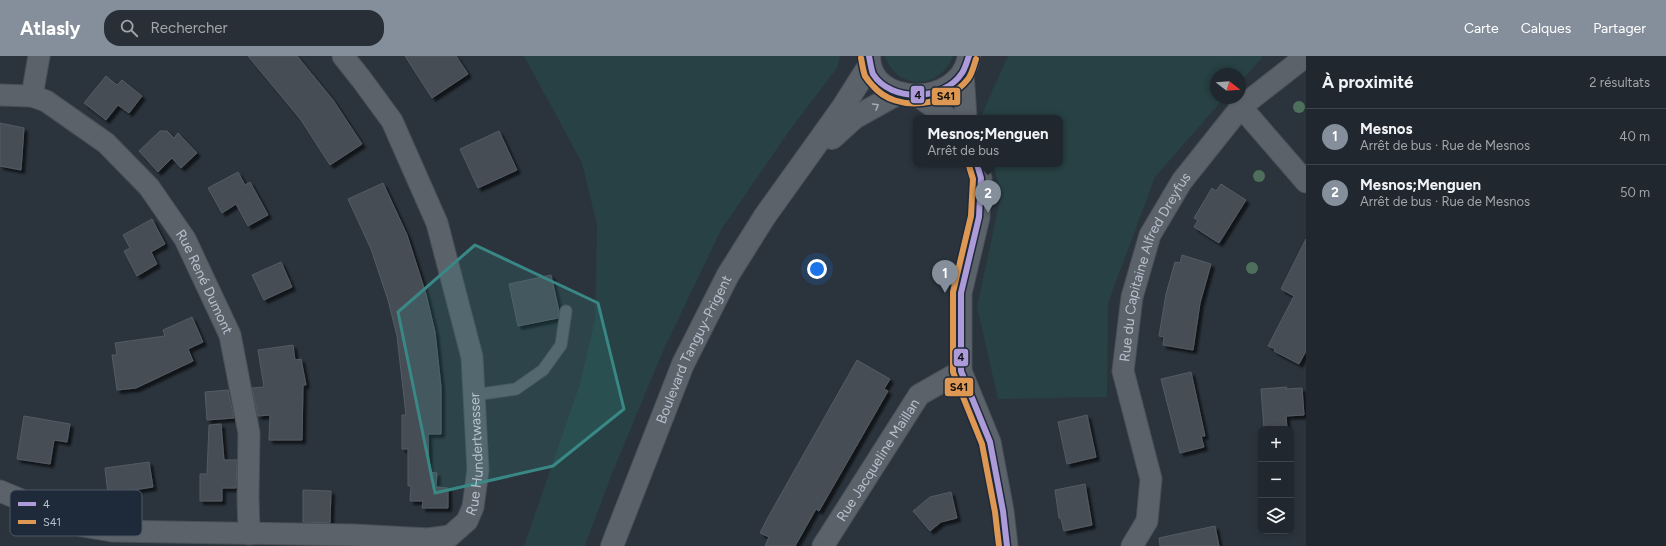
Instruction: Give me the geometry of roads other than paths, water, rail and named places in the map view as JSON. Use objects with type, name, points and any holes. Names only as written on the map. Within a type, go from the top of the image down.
[{"type":"street","points":[[0,95],[32,96],[39,56]]},
{"type":"street","name":"Rue Hundertwasser","points":[[142,532],[353,535],[428,539],[450,536],[467,521],[473,507],[478,470],[472,357],[438,223],[392,121],[362,80],[342,56]]},
{"type":"street","name":"Rue du Capitaine Alfred Dreyfus","points":[[1132,546],[1147,521],[1151,479],[1124,371],[1132,297],[1150,235],[1182,181],[1241,107],[1301,60],[1306,58]]},
{"type":"street","points":[[869,61],[879,82],[908,95],[943,115]]},
{"type":"street","name":"Boulevard Tanguy-Prigent","points":[[612,546],[682,364],[728,275],[765,216],[843,107],[869,61]]},
{"type":"street","points":[[966,64],[966,115]]},
{"type":"street","name":"Boulevard Tanguy-Prigent","points":[[800,166],[854,118],[908,95],[931,95],[944,90],[955,82],[966,64]]},
{"type":"street","name":"Rue René Dumont","points":[[32,96],[46,100],[106,143],[149,187],[185,239],[230,335],[250,433],[248,497],[249,534]]},
{"type":"street","points":[[1241,107],[1305,178]]},
{"type":"street","points":[[977,167],[981,178],[979,217],[961,293],[961,371],[990,442],[1003,511],[1007,546]]},
{"type":"street","name":"Rue Jacqueline Maillan","points":[[823,546],[919,395],[961,371]]},
{"type":"street","name":"Rue Hundertwasser","points":[[0,491],[10,495]]},
{"type":"lane","points":[[474,395],[516,390],[543,370],[561,345],[566,311]]},
{"type":"place","name":"Mesnos;Menguen","points":[[988,213]]},
{"type":"place","name":"Mesnos","points":[[945,293]]}]
